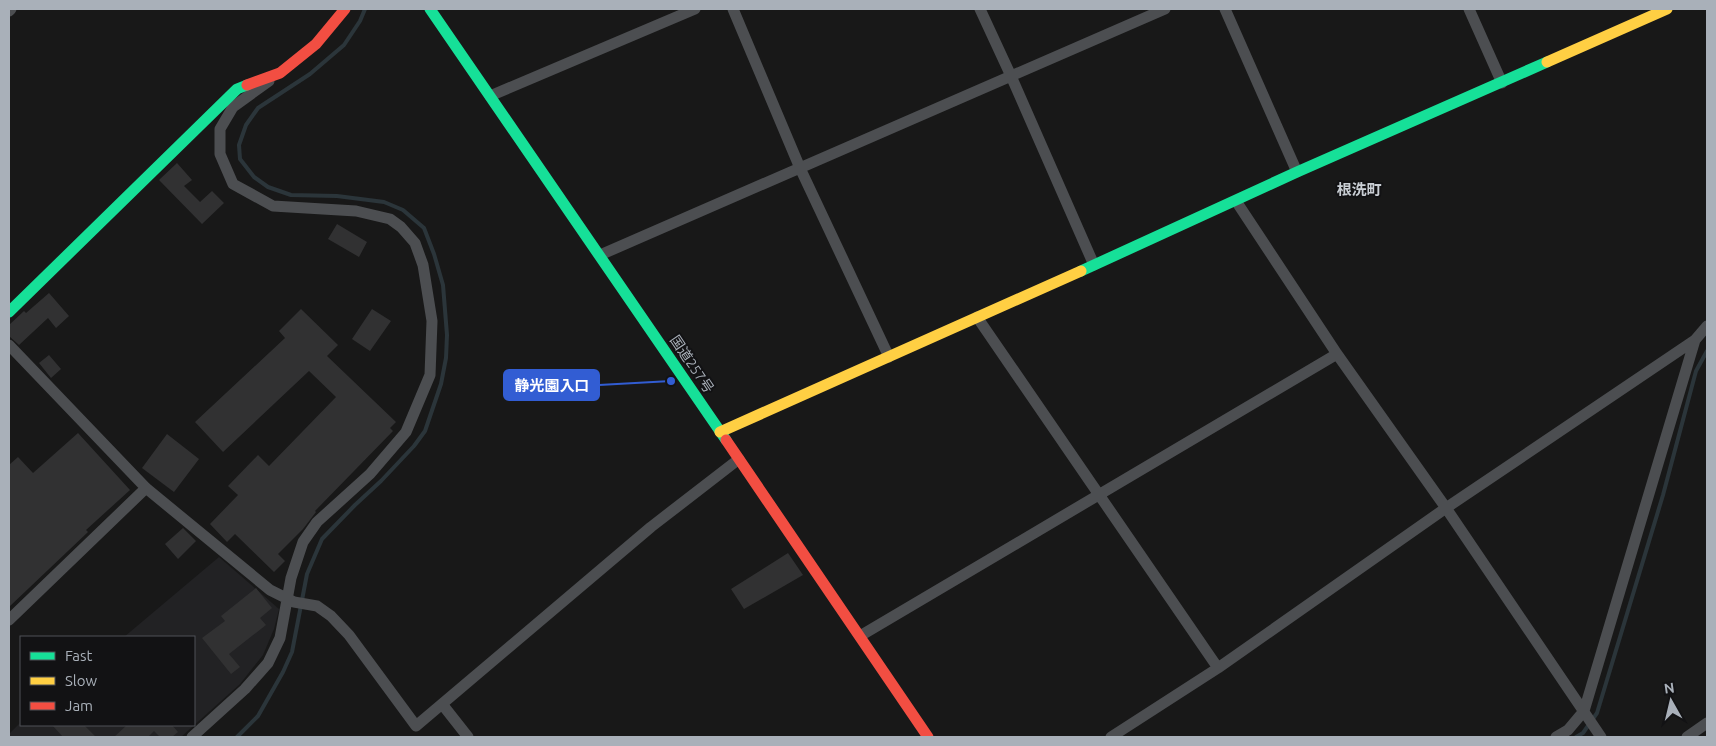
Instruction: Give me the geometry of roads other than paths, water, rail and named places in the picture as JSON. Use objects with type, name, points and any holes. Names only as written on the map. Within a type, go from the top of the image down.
[{"type":"main road","points":[[9,312],[237,89],[280,73],[316,44],[345,9]]},
{"type":"main road","name":"国道257号","points":[[430,9],[928,737]]},
{"type":"main road","points":[[720,432],[1297,172],[1668,9]]},
{"type":"street","points":[[490,96],[695,9]]},
{"type":"street","points":[[733,9],[800,168],[889,357]]},
{"type":"street","points":[[980,9],[1094,265]]},
{"type":"street","points":[[600,255],[1165,9]]},
{"type":"street","points":[[1225,9],[1297,172]]},
{"type":"street","points":[[1469,9],[1502,83]]},
{"type":"street","points":[[192,737],[245,689],[268,662],[280,638],[303,542],[317,522],[370,474],[406,432],[430,375],[432,322],[423,266],[415,243],[401,227],[390,219],[356,211],[273,206],[234,184],[220,154],[220,129],[233,107],[280,73]]},
{"type":"street","points":[[1236,201],[1336,354],[1446,508],[1597,733]]},
{"type":"street","points":[[977,317],[1218,668]]},
{"type":"street","points":[[1112,737],[1218,668],[1446,508],[1695,340],[1707,326]]},
{"type":"street","points":[[1556,737],[1568,730],[1586,714],[1695,340]]},
{"type":"street","points":[[9,345],[146,488],[270,590],[290,600],[317,606],[331,616],[349,635],[416,726],[651,527],[739,459]]},
{"type":"street","points":[[860,636],[1336,354]]},
{"type":"street","points":[[9,620],[146,488]]},
{"type":"street","points":[[442,704],[468,737]]},
{"type":"street","points":[[1687,737],[1707,723]]},
{"type":"waterway","points":[[237,737],[258,716],[292,652],[307,574],[322,539],[381,481],[414,446],[425,431],[441,384],[446,358],[447,335],[443,285],[424,228],[403,210],[384,202],[337,196],[291,195],[268,187],[254,177],[240,159],[239,145],[246,125],[258,108],[310,74],[344,45],[360,21],[365,9]]},
{"type":"waterway","points":[[1576,737],[1583,733],[1597,713],[1663,495],[1696,371],[1707,351]]},
{"type":"place","name":"静光園入口","points":[[671,381]]},
{"type":"district","name":"根洗町","points":[[1359,190]]}]
